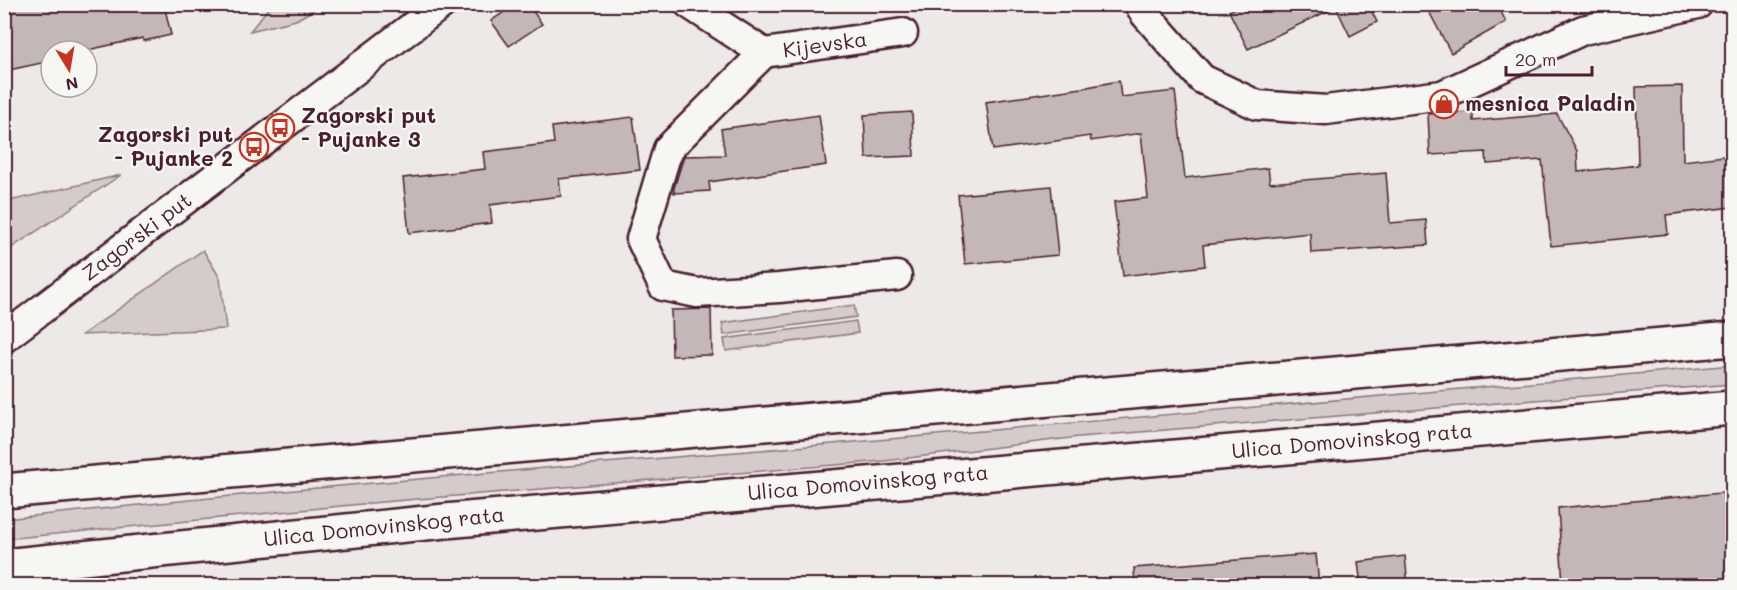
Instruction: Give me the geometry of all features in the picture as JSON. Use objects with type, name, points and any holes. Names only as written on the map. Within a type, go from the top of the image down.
[{"type":"main road","points":[[4,491],[1732,339]]},
{"type":"main road","name":"Ulica Domovinskog rata","points":[[4,566],[433,522],[1732,408]]},
{"type":"street","name":"Zagorski put","points":[[4,338],[442,4]]},
{"type":"street","name":"Kijevska","points":[[689,4],[764,53],[903,33]]},
{"type":"street","points":[[1150,8],[1202,79],[1257,105],[1326,110],[1442,95],[1584,30],[1698,4]]},
{"type":"street","points":[[764,53],[668,149],[641,239],[663,286],[697,293],[779,288],[897,276]]},
{"type":"shaded area","points":[[271,5],[322,5],[296,20],[250,31]]},
{"type":"shaded area","points":[[121,175],[5,252],[5,202]]},
{"type":"shaded area","points":[[203,250],[220,278],[226,329],[82,335]]},
{"type":"shaded area","points":[[854,305],[856,317],[724,335],[722,323]]},
{"type":"shaded area","points":[[856,321],[858,333],[726,351],[724,339]]},
{"type":"shaded area","points":[[1732,365],[1732,384],[1079,437],[884,461],[382,502],[5,539],[5,519],[217,497]]},
{"type":"building","points":[[4,4],[164,4],[171,35],[144,41],[143,38],[99,48],[99,39],[39,39],[39,64],[4,71]]},
{"type":"building","points":[[516,4],[528,4],[542,24],[509,46],[491,21]]},
{"type":"building","points":[[1243,4],[1368,4],[1377,22],[1350,36],[1336,7],[1248,49],[1229,11]]},
{"type":"building","points":[[1425,4],[1497,4],[1506,22],[1451,53]]},
{"type":"building","points":[[1119,81],[1121,97],[1175,91],[1185,178],[1268,168],[1270,183],[1386,173],[1390,223],[1426,220],[1428,245],[1311,253],[1310,233],[1203,245],[1205,266],[1123,276],[1114,202],[1148,198],[1141,133],[1091,141],[1090,136],[993,150],[986,102]]},
{"type":"building","points":[[1682,86],[1683,161],[1732,155],[1732,207],[1666,215],[1668,234],[1551,246],[1542,160],[1487,164],[1486,152],[1430,155],[1428,114],[1473,112],[1473,121],[1557,114],[1577,151],[1578,172],[1638,165],[1636,87]]},
{"type":"building","points":[[912,112],[914,156],[866,158],[864,115]]},
{"type":"building","points":[[819,115],[826,165],[709,182],[710,191],[674,193],[684,156],[725,155],[721,129]]},
{"type":"building","points":[[633,117],[640,170],[559,179],[561,196],[490,205],[492,223],[409,233],[403,178],[485,169],[483,152],[554,143],[552,127]]},
{"type":"building","points":[[1051,186],[1058,255],[965,264],[958,195]]},
{"type":"building","points":[[711,309],[712,355],[672,356],[671,310]]},
{"type":"building","points":[[1732,492],[1732,585],[1563,585],[1558,508]]},
{"type":"building","points":[[1316,554],[1319,585],[1135,585],[1134,568]]},
{"type":"building","points":[[1405,556],[1408,585],[1361,585],[1358,562]]},
{"type":"place","name":"mesnica Paladin","points":[[1444,104]]},
{"type":"place","name":"Zagorski put - Pujanke 3","points":[[280,128]]},
{"type":"place","name":"Zagorski put - Pujanke 2","points":[[254,147]]}]
